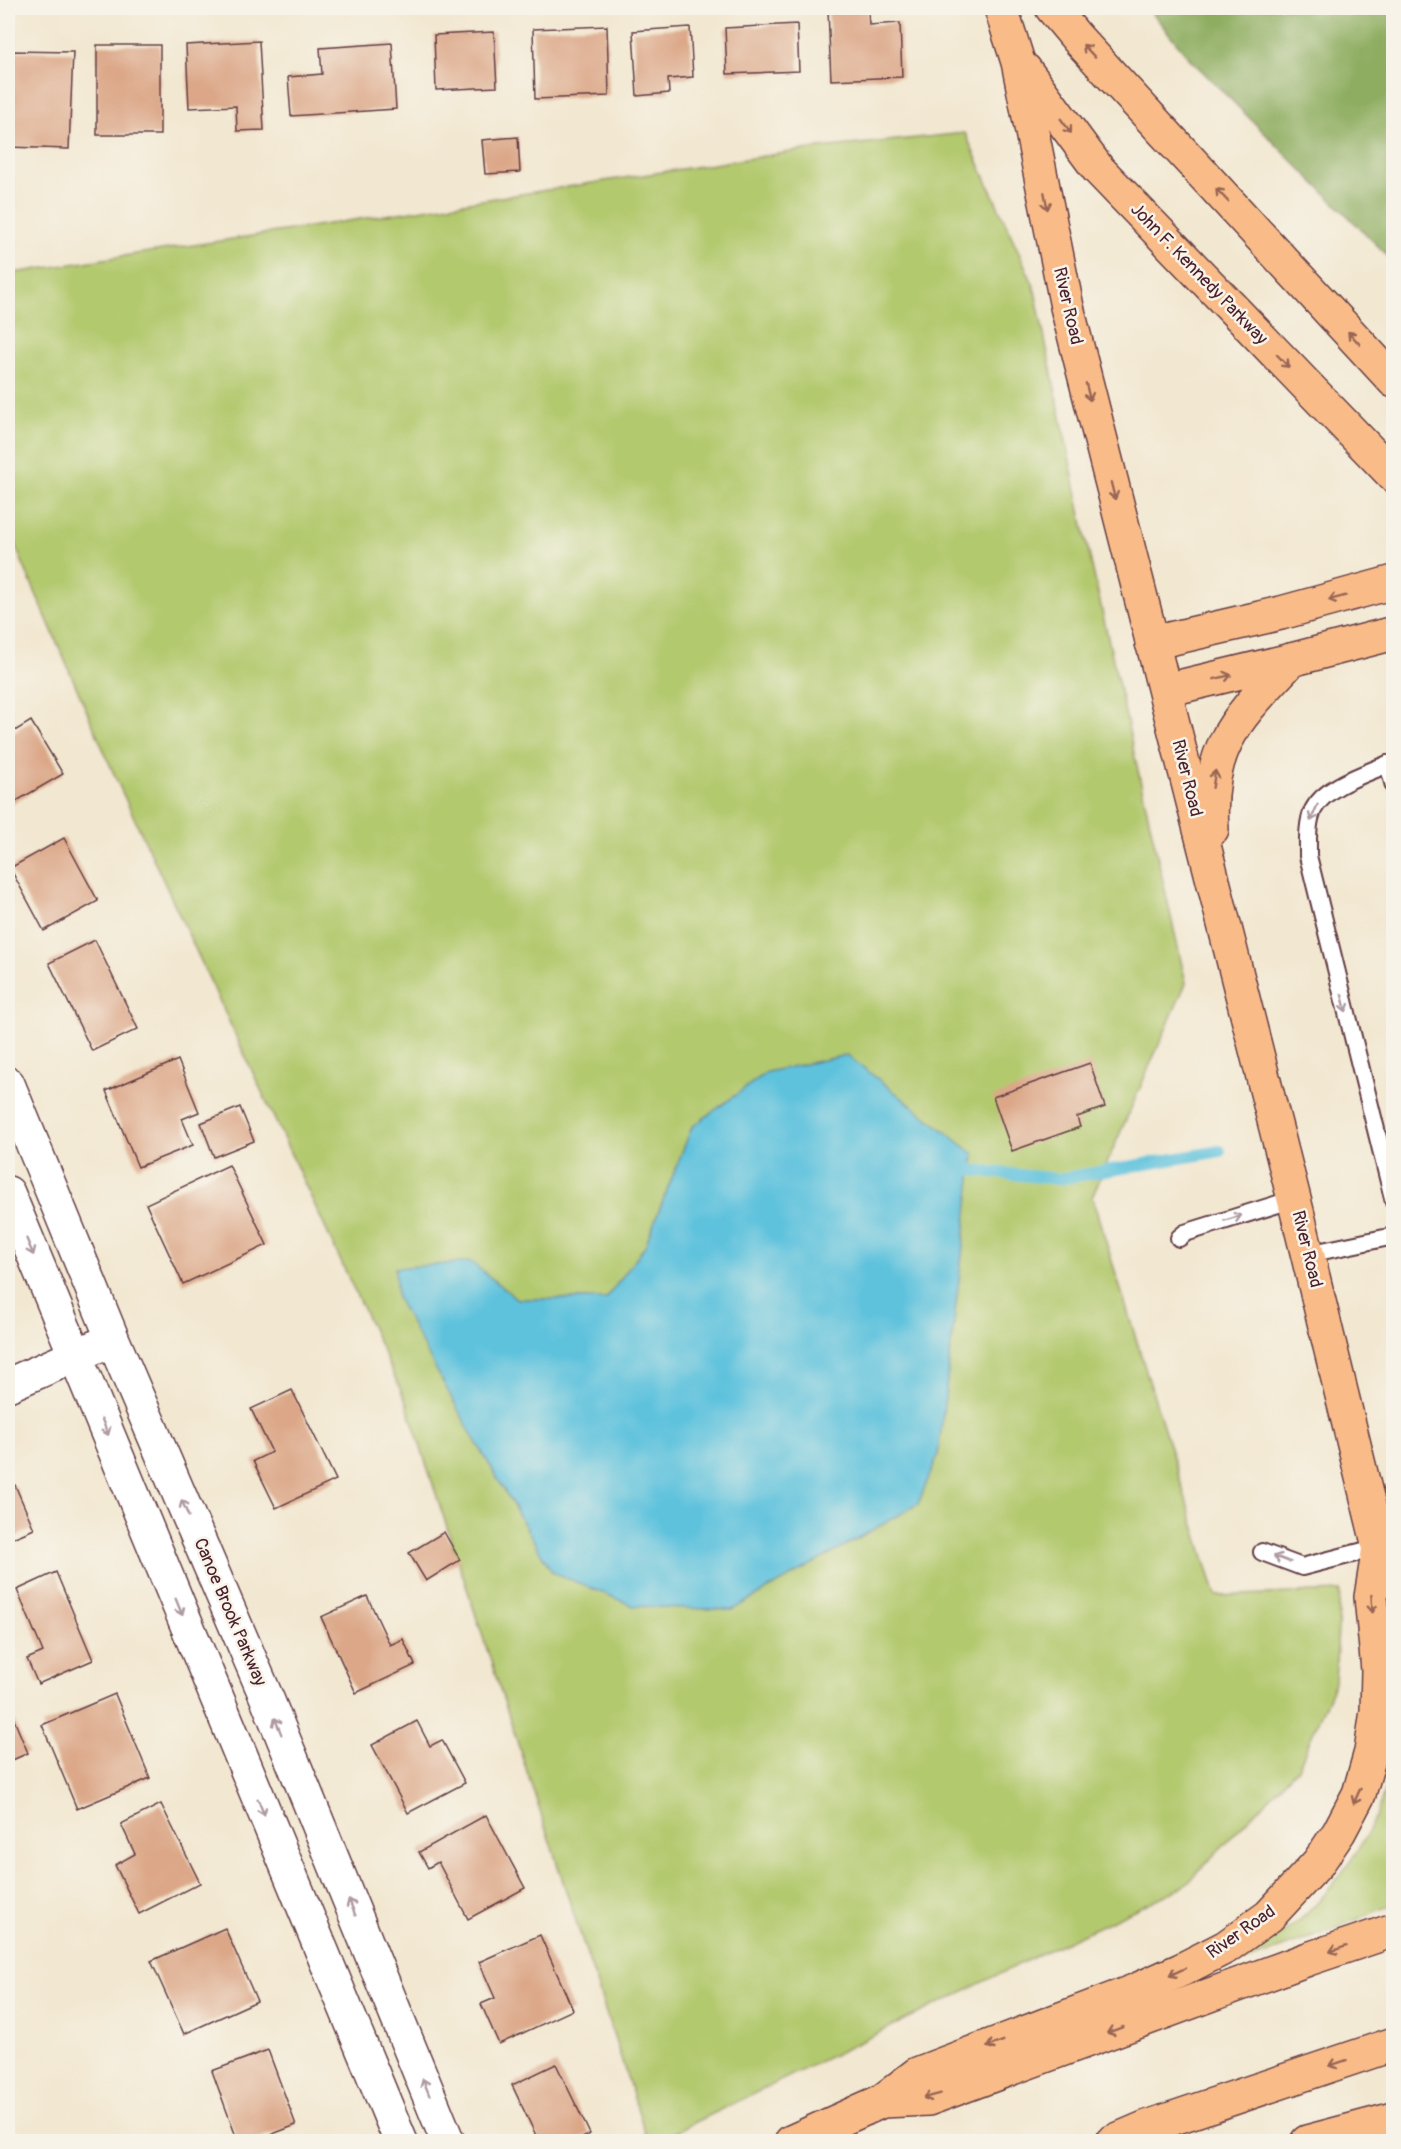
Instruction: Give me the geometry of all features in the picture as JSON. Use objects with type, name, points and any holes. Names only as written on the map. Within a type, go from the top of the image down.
[{"type":"main road","name":"River Road","points":[[882,2101],[917,2074],[1134,1991],[1226,1947],[1269,1916],[1318,1863],[1339,1832],[1359,1794],[1371,1752],[1377,1711],[1378,1670],[1371,1597],[1386,1555],[1067,308],[1018,62],[1001,8]]},
{"type":"main road","points":[[1052,8],[1077,38],[1394,381]]},
{"type":"main road","name":"John F. Kennedy Parkway","points":[[1018,62],[1098,170],[1394,476]]},
{"type":"main road","points":[[1152,643],[1281,613],[1394,582]]},
{"type":"main road","points":[[1166,690],[1394,633]]},
{"type":"main road","points":[[1217,900],[1210,804],[1214,772],[1225,740],[1241,715],[1291,660]]},
{"type":"main road","points":[[791,2142],[882,2101],[928,2099],[1297,1963],[1394,1930]]},
{"type":"main road","points":[[1112,2142],[1147,2127],[1394,2044]]},
{"type":"main road","points":[[1307,2142],[1394,2119]]},
{"type":"street","name":"Canoe Brook Parkway","points":[[8,1084],[113,1340],[268,1701],[448,2142]]},
{"type":"street","points":[[8,1193],[401,2142]]},
{"type":"street","points":[[8,1384],[113,1340]]},
{"type":"lane","points":[[1394,786],[1391,764],[1340,784],[1313,809],[1308,832],[1308,856],[1394,1202]]},
{"type":"lane","points":[[1179,1238],[1185,1233],[1294,1199]]},
{"type":"lane","points":[[1308,1254],[1394,1236]]},
{"type":"lane","points":[[1262,1552],[1302,1567],[1386,1555]]},
{"type":"green space","points":[[1148,8],[1393,8],[1393,261],[1190,59]]},
{"type":"green space","points":[[965,133],[1034,286],[1086,540],[1186,983],[1092,1197],[1216,1596],[1340,1591],[1335,1682],[1298,1768],[1183,1887],[1038,1955],[657,2141],[648,2141],[405,1399],[117,781],[8,529],[8,274],[810,149]]},
{"type":"green space","points":[[1393,1749],[1393,1904],[1324,1933],[1224,1969],[1294,1925],[1317,1903],[1340,1875],[1361,1845],[1376,1816],[1382,1800]]},
{"type":"water","points":[[847,1055],[974,1154],[938,1455],[918,1504],[732,1610],[634,1606],[552,1572],[473,1437],[397,1298],[395,1268],[471,1262],[517,1299],[606,1299],[645,1246],[692,1127],[767,1072]]},
{"type":"building","points":[[868,8],[869,25],[900,23],[902,77],[831,80],[828,10]]},
{"type":"building","points":[[797,24],[799,71],[727,74],[725,28]]},
{"type":"building","points":[[607,26],[609,96],[535,99],[533,29]]},
{"type":"building","points":[[690,27],[693,77],[668,79],[669,93],[637,96],[633,31]]},
{"type":"building","points":[[494,32],[497,87],[436,90],[434,35]]},
{"type":"building","points":[[259,41],[264,130],[237,131],[236,106],[189,108],[186,45]]},
{"type":"building","points":[[392,43],[396,109],[291,116],[288,77],[322,74],[320,48]]},
{"type":"building","points":[[97,45],[160,45],[160,135],[97,135]]},
{"type":"building","points":[[9,51],[73,52],[69,149],[8,147]]},
{"type":"building","points":[[518,137],[520,172],[485,174],[482,140]]},
{"type":"building","points":[[31,721],[63,774],[8,806],[8,729],[10,734]]},
{"type":"building","points":[[64,838],[98,901],[44,931],[10,868]]},
{"type":"building","points":[[95,940],[138,1029],[92,1051],[49,963]]},
{"type":"building","points":[[178,1060],[199,1112],[182,1119],[193,1145],[138,1167],[106,1091]]},
{"type":"building","points":[[1090,1063],[1105,1107],[1077,1117],[1080,1127],[1012,1151],[993,1097]]},
{"type":"building","points":[[240,1107],[254,1141],[214,1157],[201,1123]]},
{"type":"building","points":[[229,1165],[267,1245],[183,1284],[146,1204]]},
{"type":"building","points":[[292,1390],[336,1480],[276,1508],[253,1461],[272,1452],[251,1409]]},
{"type":"building","points":[[15,1485],[34,1529],[8,1540],[8,1489]]},
{"type":"building","points":[[444,1532],[460,1560],[426,1581],[409,1553]]},
{"type":"building","points":[[56,1572],[93,1660],[38,1684],[27,1659],[43,1652],[17,1590]]},
{"type":"building","points":[[367,1596],[390,1645],[403,1639],[415,1665],[356,1693],[321,1617]]},
{"type":"building","points":[[115,1694],[150,1778],[77,1809],[42,1725]]},
{"type":"building","points":[[12,1715],[28,1753],[8,1762],[8,1717]]},
{"type":"building","points":[[417,1721],[430,1746],[442,1740],[465,1783],[408,1813],[372,1745]]},
{"type":"building","points":[[161,1804],[200,1883],[139,1914],[115,1865],[135,1854],[121,1824]]},
{"type":"building","points":[[486,1815],[525,1888],[468,1919],[438,1862],[428,1868],[419,1852]]},
{"type":"building","points":[[225,1928],[257,2001],[184,2034],[151,1961]]},
{"type":"building","points":[[540,1935],[573,2010],[499,2044],[481,2004],[495,1998],[479,1962]]},
{"type":"building","points":[[268,2050],[296,2125],[252,2142],[238,2142],[212,2071]]},
{"type":"building","points":[[556,2064],[590,2134],[575,2142],[539,2142],[512,2085]]},
{"type":"waterway","points":[[972,1170],[1059,1179],[1220,1151]]}]
